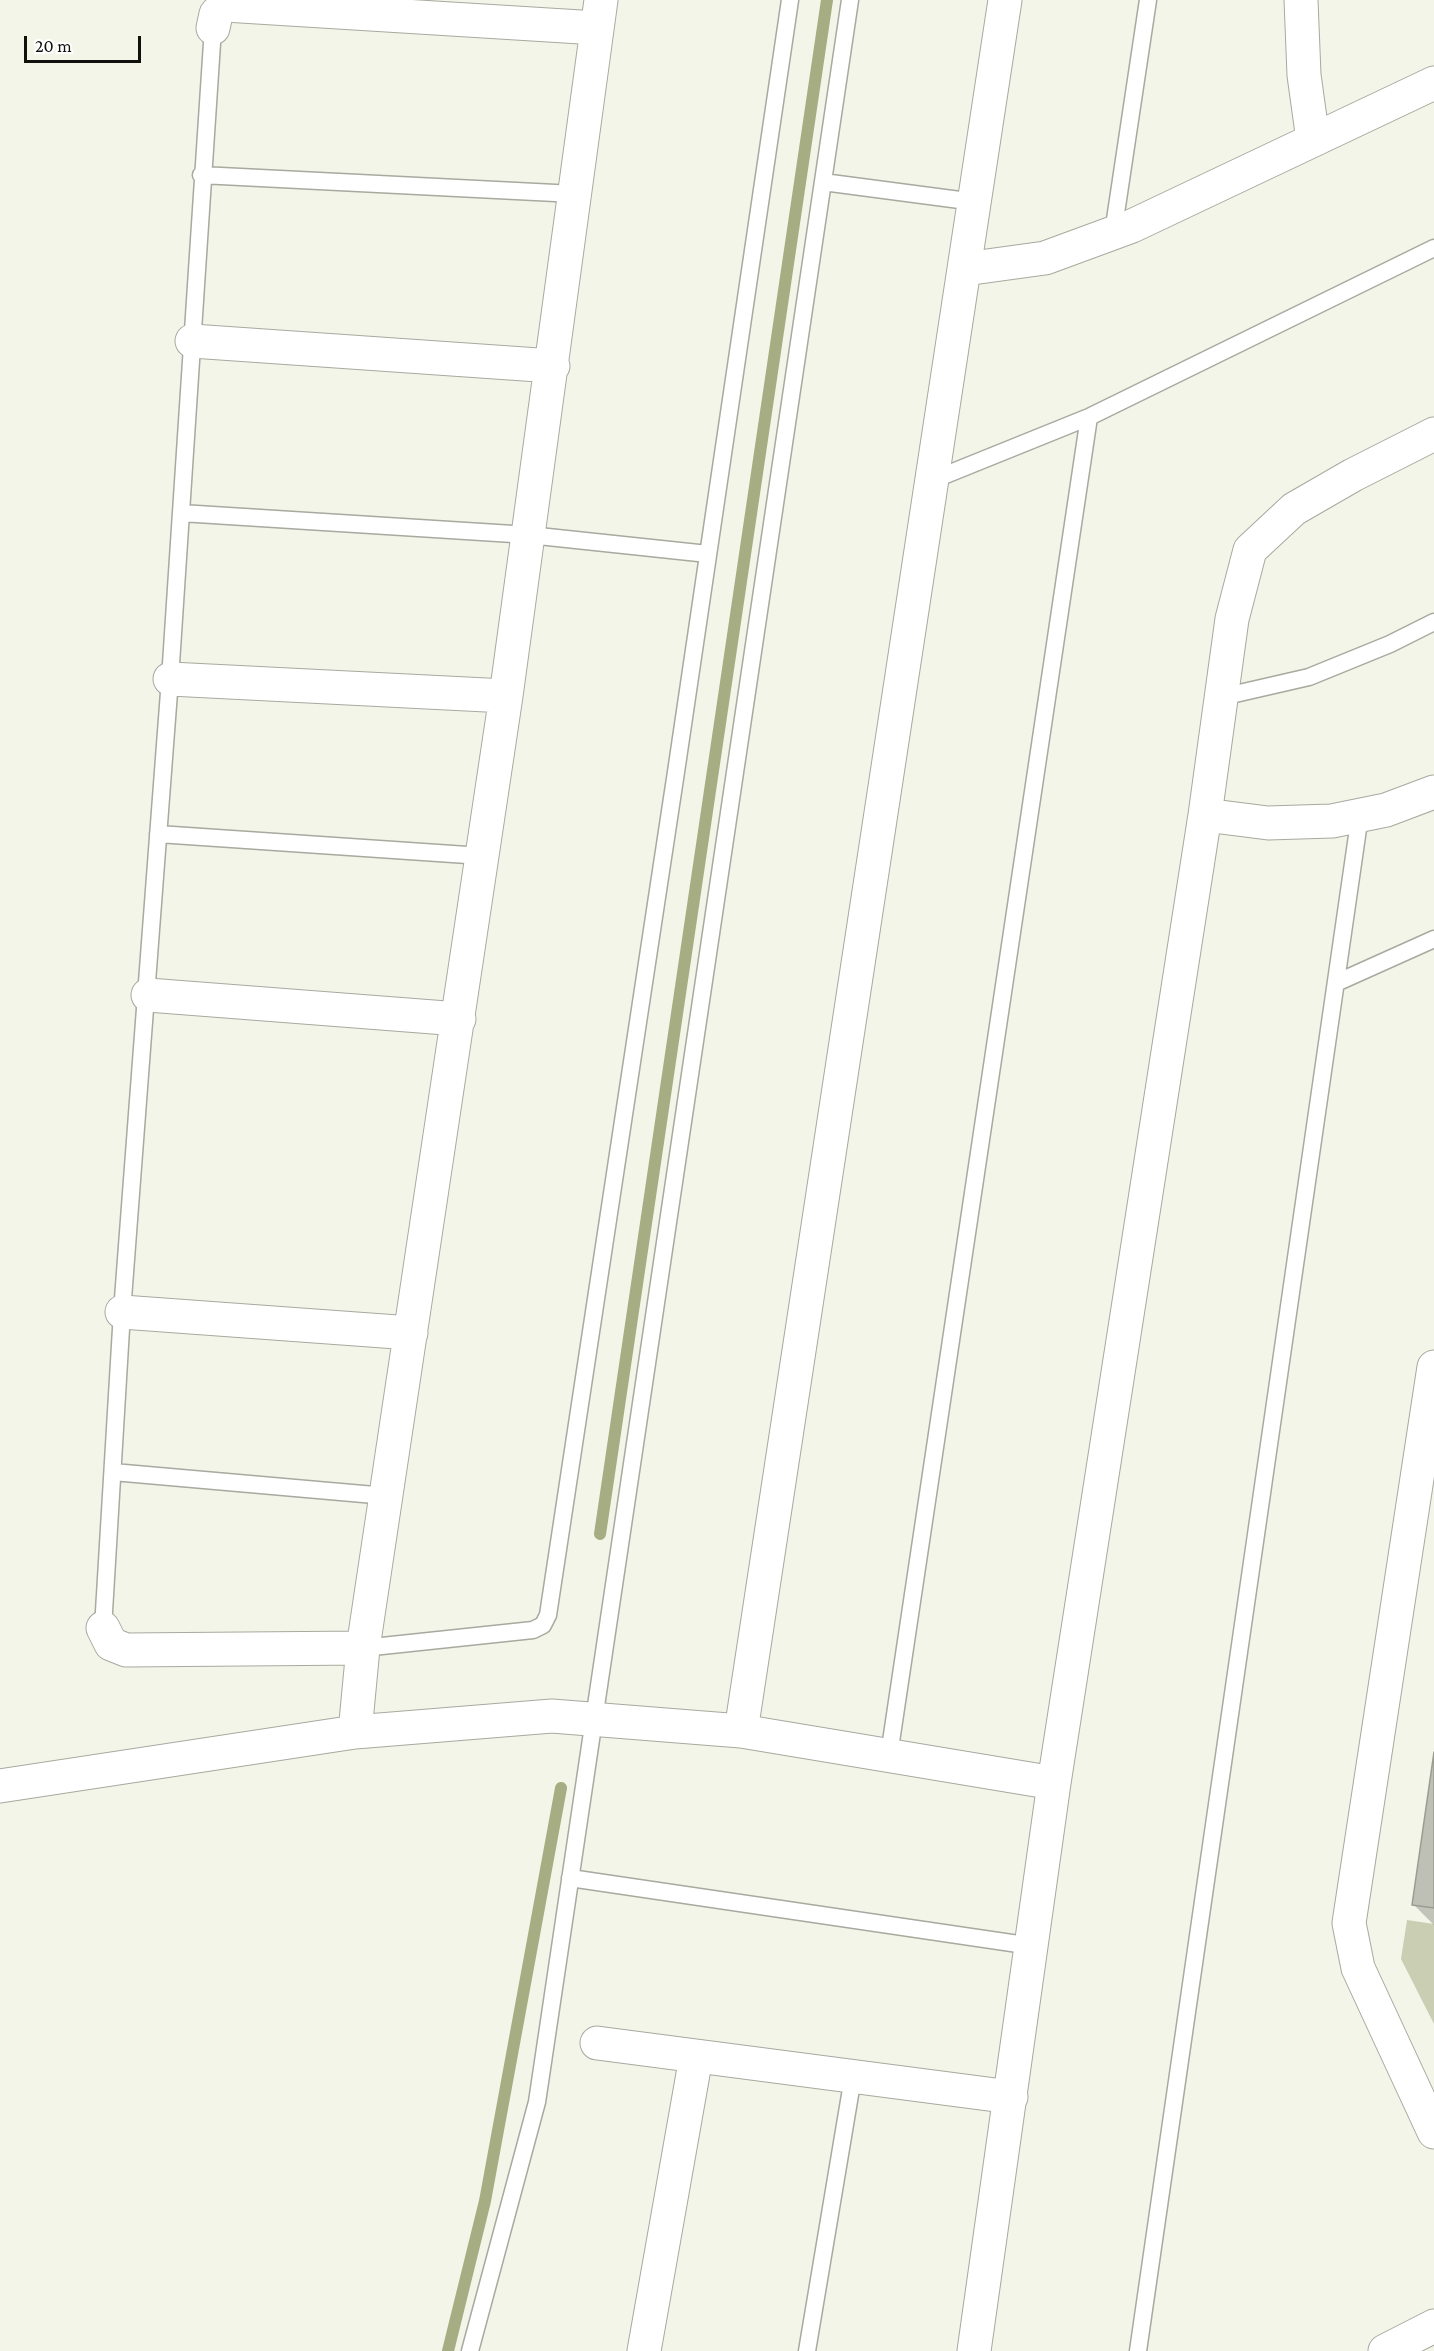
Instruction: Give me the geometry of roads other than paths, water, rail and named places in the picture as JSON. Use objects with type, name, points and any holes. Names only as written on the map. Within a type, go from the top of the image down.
[{"type":"street","points":[[741,1731],[1005,0]]},
{"type":"street","points":[[1302,0],[1304,75],[1313,140]]},
{"type":"street","points":[[213,28],[216,14],[225,5],[599,14],[529,535],[459,1019],[363,1648],[355,1732]]},
{"type":"street","points":[[965,269],[1045,258],[1113,233],[1434,83]]},
{"type":"street","points":[[192,341],[553,366]]},
{"type":"street","points":[[974,2351],[1054,1783],[1205,816],[1232,619],[1250,550],[1294,509],[1353,475],[1434,434]]},
{"type":"street","points":[[170,680],[506,696]]},
{"type":"street","points":[[1205,816],[1268,823],[1332,821],[1386,810],[1434,792]]},
{"type":"street","points":[[148,995],[459,1019]]},
{"type":"street","points":[[122,1312],[411,1333]]},
{"type":"street","points":[[1434,1367],[1349,1923],[1358,1968],[1434,2132]]},
{"type":"street","points":[[103,1628],[111,1644],[126,1650],[363,1648]]},
{"type":"street","points":[[0,1786],[355,1732],[552,1716],[741,1731],[1054,1783]]},
{"type":"street","points":[[597,2043],[1011,2097]]},
{"type":"street","points":[[644,2351],[696,2057]]},
{"type":"street","points":[[1385,2351],[1434,2326]]},
{"type":"lane","points":[[363,1648],[533,1630],[543,1625],[548,1615],[790,0]]},
{"type":"lane","points":[[470,2351],[537,2102],[850,0]]},
{"type":"lane","points":[[1113,233],[1148,0]]},
{"type":"lane","points":[[103,1628],[122,1312],[148,995],[181,513],[201,174],[213,28]]},
{"type":"lane","points":[[201,174],[575,194]]},
{"type":"lane","points":[[823,182],[975,202]]},
{"type":"lane","points":[[933,480],[1089,417],[1434,248]]},
{"type":"lane","points":[[889,1755],[1089,417]]},
{"type":"lane","points":[[181,513],[529,535],[708,554]]},
{"type":"lane","points":[[1222,697],[1309,677],[1390,644],[1434,622]]},
{"type":"lane","points":[[1138,2351],[1360,815]]},
{"type":"lane","points":[[158,834],[483,856]]},
{"type":"lane","points":[[1336,983],[1434,939]]},
{"type":"lane","points":[[113,1472],[386,1496]]},
{"type":"lane","points":[[570,1878],[1032,1946]]},
{"type":"lane","points":[[807,2351],[853,2078]]},
{"type":"waterway","points":[[600,1534],[827,0]]},
{"type":"waterway","points":[[448,2351],[485,2201],[561,1788]]}]
